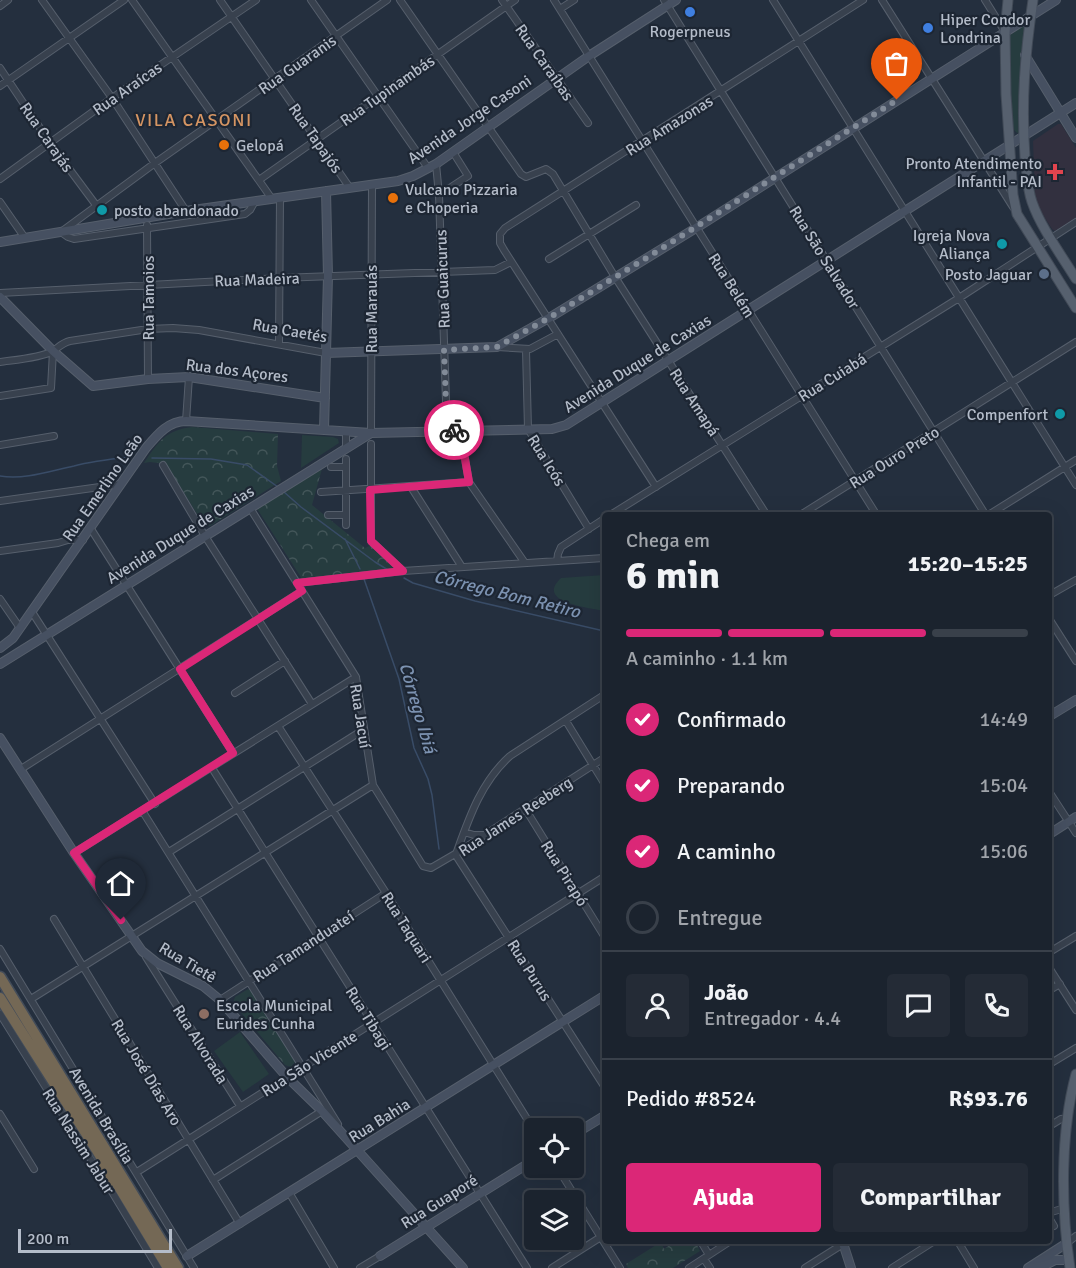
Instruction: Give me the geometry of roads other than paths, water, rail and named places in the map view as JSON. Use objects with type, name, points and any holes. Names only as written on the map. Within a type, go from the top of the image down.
[{"type":"highway","name":"Avenida Brasília","points":[[0,977],[174,1266]]},
{"type":"highway","name":"Avenida Brasília","points":[[0,998],[174,1266]]},
{"type":"highway","points":[[0,1013],[18,1025]]},
{"type":"highway","points":[[96,1149],[107,1184]]},
{"type":"main road","points":[[1008,0],[1005,32],[1006,94],[1013,195],[1017,214],[1076,308]]},
{"type":"main road","points":[[1033,0],[1023,86],[1024,136],[1029,190],[1033,206],[1076,279]]},
{"type":"main road","points":[[1069,1264],[1065,1208],[1066,1139],[1076,1074]]},
{"type":"street","points":[[0,6],[8,0]]},
{"type":"street","points":[[42,0],[112,98],[186,212]]},
{"type":"street","points":[[0,86],[124,0]]},
{"type":"street","points":[[132,0],[259,180],[276,198],[280,278],[279,343]]},
{"type":"street","name":"Rua Tapajós","points":[[220,0],[350,188]]},
{"type":"street","name":"Rua Araícas","points":[[0,179],[112,98],[256,0]]},
{"type":"street","points":[[311,0],[378,96],[432,166]]},
{"type":"street","name":"Rua Guaranis","points":[[61,232],[387,0]]},
{"type":"street","points":[[400,0],[488,127]]},
{"type":"street","name":"Rua Caraíbas","points":[[502,0],[588,123]]},
{"type":"street","name":"Rua Tupinambás","points":[[259,180],[516,0]]},
{"type":"street","name":"Rua Belém","points":[[554,0],[875,512]]},
{"type":"street","points":[[560,9],[574,0]]},
{"type":"street","name":"Avenida Jorge Casoni","points":[[0,242],[255,201],[398,181],[413,176],[453,152],[666,3],[676,0]]},
{"type":"street","points":[[772,0],[1076,485]]},
{"type":"street","name":"Rua Amazonas","points":[[511,262],[501,243],[500,234],[505,228],[863,0]]},
{"type":"street","points":[[882,0],[1017,214]]},
{"type":"street","points":[[985,0],[1005,32]]},
{"type":"street","points":[[497,347],[696,228],[1056,0]]},
{"type":"street","name":"Rua São Salvador","points":[[666,3],[984,512]]},
{"type":"street","points":[[1025,55],[1076,138]]},
{"type":"street","name":"Rua Carajás","points":[[0,68],[50,143],[96,205]]},
{"type":"street","name":"Avenida Duque de Caxias","points":[[0,664],[371,433],[552,429],[566,425],[1076,103]]},
{"type":"street","name":"Rua Amapá","points":[[488,127],[521,174],[526,177],[541,170],[550,171],[765,512]]},
{"type":"street","points":[[439,195],[468,176],[453,152]]},
{"type":"street","name":"Rua Guaicurus","points":[[432,166],[439,184],[447,430]]},
{"type":"street","name":"Rua Marauás","points":[[371,433],[372,184]]},
{"type":"street","points":[[439,184],[451,187]]},
{"type":"street","points":[[324,430],[328,276],[326,191]]},
{"type":"street","name":"Avenida Jorge Casoni","points":[[61,232],[74,239],[245,214],[255,201]]},
{"type":"street","points":[[0,202],[25,237]]},
{"type":"street","points":[[549,259],[636,205]]},
{"type":"street","name":"Rua Tamoios","points":[[147,218],[148,379]]},
{"type":"street","name":"Rua Cuiabá","points":[[615,512],[959,298],[1076,222]]},
{"type":"street","points":[[511,262],[656,487]]},
{"type":"street","name":"Rua Madeira","points":[[0,293],[148,284],[495,270],[511,262]]},
{"type":"street","name":"Rua dos Açores","points":[[2,301],[93,387],[189,376],[326,398]]},
{"type":"street","name":"Rua Caetés","points":[[0,362],[53,351],[58,345],[70,341],[148,329],[173,328],[279,343],[326,353],[497,347],[526,350]]},
{"type":"street","points":[[526,350],[558,334]]},
{"type":"street","name":"Rua Ouro Preto","points":[[805,512],[1076,342]]},
{"type":"street","name":"Rua Icós","points":[[526,350],[528,429],[589,529]]},
{"type":"street","points":[[0,396],[51,388],[53,351]]},
{"type":"street","points":[[186,421],[189,376]]},
{"type":"street","name":"Rua Emerlino Leão","points":[[0,648],[13,638],[155,437],[169,425],[178,421],[186,421],[371,433]]},
{"type":"street","points":[[460,430],[469,482],[525,563]]},
{"type":"street","points":[[346,432],[346,447]]},
{"type":"street","points":[[0,445],[54,436]]},
{"type":"street","points":[[371,444],[371,541],[403,571]]},
{"type":"street","points":[[346,459],[346,525]]},
{"type":"street","points":[[993,512],[1076,460]]},
{"type":"street","points":[[163,465],[205,536],[312,704]]},
{"type":"street","points":[[332,468],[345,467]]},
{"type":"street","points":[[321,492],[469,482]]},
{"type":"street","points":[[0,501],[122,484]]},
{"type":"street","points":[[99,486],[114,496]]},
{"type":"street","points":[[411,487],[462,567]]},
{"type":"street","name":"Rua Jacuí","points":[[250,508],[356,677],[373,785],[423,866]]},
{"type":"street","points":[[328,515],[345,515]]},
{"type":"street","points":[[542,562],[602,520]]},
{"type":"street","points":[[91,529],[233,753]]},
{"type":"street","points":[[0,551],[68,540],[84,540]]},
{"type":"street","points":[[58,543],[76,550]]},
{"type":"street","points":[[557,561],[561,547]]},
{"type":"street","points":[[297,583],[403,571],[602,558]]},
{"type":"street","points":[[1052,594],[1076,580]]},
{"type":"street","points":[[21,769],[302,591]]},
{"type":"street","points":[[0,599],[20,628]]},
{"type":"street","points":[[32,612],[155,804]]},
{"type":"street","points":[[1052,623],[1076,661]]},
{"type":"street","points":[[13,638],[23,650]]},
{"type":"street","points":[[235,693],[285,661]]},
{"type":"street","points":[[74,853],[356,677]]},
{"type":"street","points":[[455,854],[477,800],[499,766],[510,756],[602,696]]},
{"type":"street","points":[[1052,715],[1076,700]]},
{"type":"street","points":[[566,721],[602,780]]},
{"type":"street","name":"Rua Taquari","points":[[278,726],[386,893],[526,1118]]},
{"type":"street","points":[[169,852],[363,730]]},
{"type":"street","name":"Rua Tietê","points":[[0,738],[74,853],[142,951],[162,972],[190,979],[220,1000],[287,1077],[322,1111],[463,1268]]},
{"type":"street","name":"Rua James Reeberg","points":[[423,866],[431,868],[455,854],[602,759]]},
{"type":"street","name":"Rua Tibagi","points":[[212,768],[527,1268]]},
{"type":"street","points":[[31,999],[373,785]]},
{"type":"street","points":[[1052,795],[1072,819],[1076,833]]},
{"type":"street","name":"Rua Pirapó","points":[[526,810],[602,933]]},
{"type":"street","points":[[143,812],[347,1140]]},
{"type":"street","points":[[1052,832],[1072,819]]},
{"type":"street","points":[[464,832],[474,835],[487,834]]},
{"type":"street","name":"Rua Purus","points":[[455,854],[602,1083]]},
{"type":"street","name":"Rua São Vicente","points":[[136,1172],[602,878]]},
{"type":"street","name":"Rua Tamanduateí","points":[[220,1000],[386,893]]},
{"type":"street","name":"Rua José Días Aro","points":[[54,919],[240,1224]]},
{"type":"street","points":[[1052,951],[1076,936]]},
{"type":"street","points":[[0,949],[194,1268]]},
{"type":"street","name":"Rua Alvorada","points":[[162,972],[162,982],[240,1106]]},
{"type":"street","points":[[1052,972],[1076,1010]]},
{"type":"street","points":[[1052,989],[1060,984]]},
{"type":"street","name":"Rua Bahia","points":[[174,1266],[602,997]]},
{"type":"street","name":"Rua Nassim Jabur","points":[[0,1013],[158,1268]]},
{"type":"street","points":[[1052,1063],[1076,1048]]},
{"type":"street","points":[[213,1180],[322,1111]]},
{"type":"street","points":[[0,1114],[34,1169]]},
{"type":"street","points":[[584,1128],[602,1117]]},
{"type":"street","points":[[1052,1125],[1061,1119]]},
{"type":"street","name":"Rua Guaporé","points":[[360,1268],[524,1166]]},
{"type":"street","points":[[552,1268],[602,1236],[564,1178]]},
{"type":"street","points":[[290,1194],[334,1268]]},
{"type":"street","points":[[1052,1213],[1065,1208]]},
{"type":"street","points":[[1052,1222],[1054,1226]]},
{"type":"street","points":[[1028,1268],[1076,1236]]},
{"type":"street","points":[[606,1244],[620,1268]]},
{"type":"street","points":[[701,1244],[710,1268]]},
{"type":"street","points":[[689,1268],[726,1244]]},
{"type":"street","points":[[805,1268],[840,1244]]},
{"type":"street","points":[[844,1244],[851,1268]]},
{"type":"street","points":[[892,1268],[930,1244]]},
{"type":"street","points":[[959,1244],[974,1268]]},
{"type":"street","points":[[1040,1268],[1055,1260],[1069,1264]]},
{"type":"waterway","name":"Córrego Bom Retiro","points":[[0,476],[28,476],[109,459],[130,457]]},
{"type":"waterway","name":"Córrego Bom Retiro","points":[[152,458],[211,459],[247,465],[278,487]]},
{"type":"waterway","name":"Córrego Bom Retiro","points":[[284,492],[301,507],[388,570]]},
{"type":"waterway","name":"Córrego Ibiá","points":[[345,539],[360,569]]},
{"type":"waterway","name":"Córrego Bom Retiro","points":[[404,578],[413,583],[475,601],[602,631]]},
{"type":"waterway","name":"Córrego Ibiá","points":[[364,579],[399,679],[414,748],[428,779],[439,849]]},
{"type":"place","name":"Rogerpneus","points":[[690,12]]},
{"type":"place","name":"Hiper Condor Londrina","points":[[928,28]]},
{"type":"place","name":"Gelopá","points":[[224,145]]},
{"type":"place","name":"Pronto Atendimento Infantil - PAI","points":[[1055,172]]},
{"type":"place","name":"Vulcano Pizzaria e Choperia","points":[[393,198]]},
{"type":"place","name":"posto abandonado","points":[[102,210]]},
{"type":"place","name":"Igreja Nova Aliança","points":[[1002,244]]},
{"type":"place","name":"Posto Jaguar","points":[[1044,274]]},
{"type":"place","name":"Compenfort","points":[[1060,414]]},
{"type":"place","name":"Escola Municipal Eurides Cunha","points":[[204,1014]]},
{"type":"district","name":"VILA CASONI","points":[[194,120]]}]
